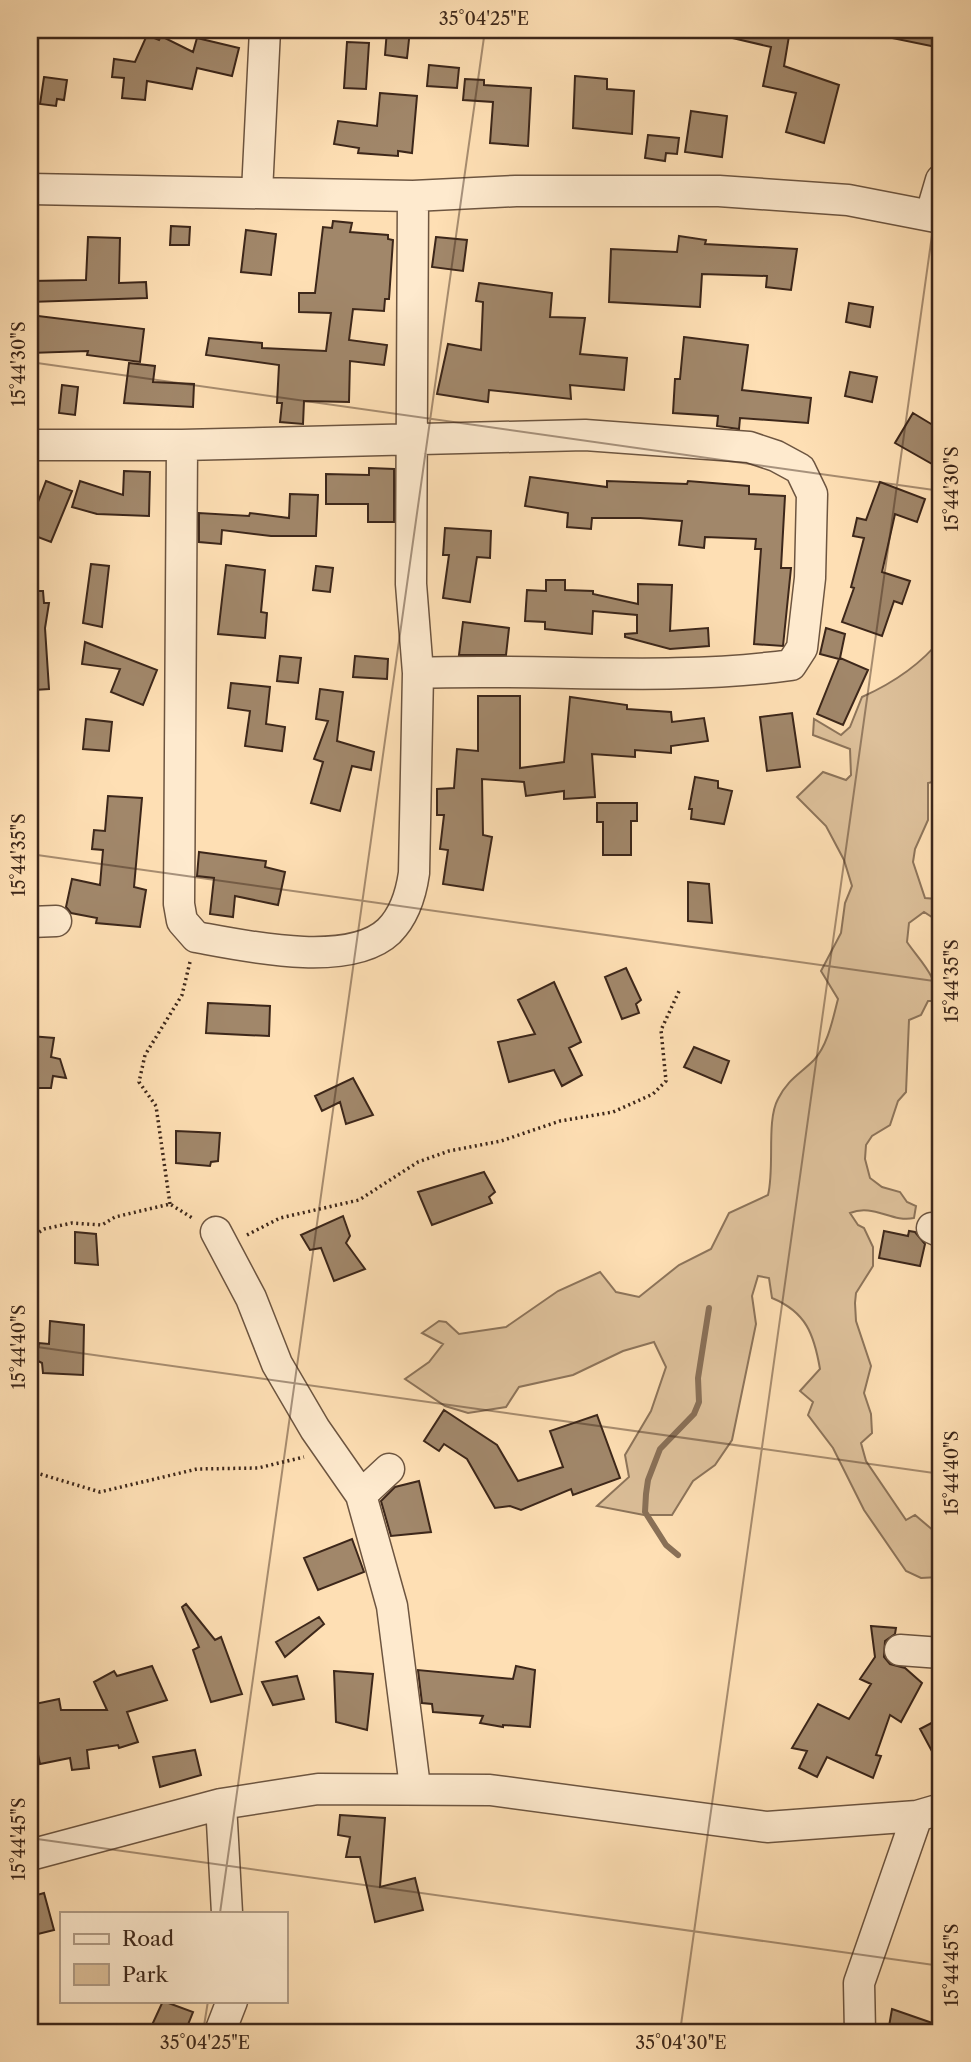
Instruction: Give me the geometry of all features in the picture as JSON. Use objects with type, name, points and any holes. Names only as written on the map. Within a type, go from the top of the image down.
[{"type":"street","points":[[257,192],[265,30]]},
{"type":"street","points":[[30,189],[413,196],[516,191],[719,191],[848,200],[936,216],[941,180]]},
{"type":"street","points":[[182,445],[182,921],[196,937],[292,951],[345,950],[368,943],[388,932],[407,905],[414,873],[418,673],[411,584],[413,196]]},
{"type":"street","points":[[30,445],[182,445],[585,435],[750,447],[776,456],[800,469],[813,494],[810,578],[802,648],[791,665],[620,673],[499,669],[418,673]]},
{"type":"street","points":[[216,1232],[251,1298],[277,1364],[330,1451],[362,1495],[391,1606],[415,1787]]},
{"type":"street","points":[[362,1495],[389,1469]]},
{"type":"street","points":[[900,1650],[941,1653]]},
{"type":"street","points":[[30,1855],[221,1804],[318,1789],[415,1787],[490,1790],[767,1827],[929,1812],[859,1983],[860,2032]]},
{"type":"street","points":[[221,1804],[227,1912]]},
{"type":"street","points":[[220,2032],[232,2002]]},
{"type":"path","points":[[170,1204],[156,1106],[139,1082],[145,1055],[182,995],[196,937]]},
{"type":"path","points":[[30,1238],[44,1229],[72,1223],[102,1225],[115,1217],[170,1204],[216,1232],[240,1237],[280,1218],[359,1200],[407,1168],[439,1155],[501,1141],[560,1121],[613,1112],[653,1094],[666,1080],[662,1030],[680,989]]},
{"type":"path","points":[[30,1471],[100,1492],[198,1469],[258,1468],[330,1451]]},
{"type":"green space","points":[[941,639],[941,780],[928,783],[928,820],[915,849],[913,862],[925,898],[937,899],[941,892],[941,923],[924,912],[909,923],[907,942],[932,977],[935,1001],[928,1001],[921,1015],[909,1020],[906,1092],[898,1101],[890,1125],[872,1136],[866,1145],[865,1159],[870,1178],[882,1187],[900,1192],[907,1202],[916,1206],[914,1218],[906,1219],[867,1210],[850,1213],[858,1225],[864,1228],[873,1247],[873,1266],[856,1293],[855,1303],[856,1321],[871,1366],[864,1393],[871,1414],[872,1433],[861,1443],[866,1461],[906,1520],[915,1515],[941,1537],[939,1577],[921,1578],[906,1571],[864,1510],[833,1448],[808,1415],[813,1402],[800,1391],[820,1369],[815,1345],[801,1317],[772,1298],[769,1278],[758,1276],[752,1296],[756,1324],[732,1440],[715,1465],[693,1481],[672,1515],[644,1515],[597,1506],[629,1477],[625,1455],[651,1411],[666,1367],[654,1342],[623,1351],[573,1375],[519,1387],[506,1407],[468,1413],[445,1406],[405,1379],[429,1362],[443,1344],[422,1333],[439,1321],[446,1322],[459,1334],[506,1327],[558,1291],[600,1272],[616,1292],[639,1297],[679,1265],[711,1249],[729,1213],[768,1195],[774,1108],[786,1086],[819,1054],[829,1031],[838,999],[821,971],[841,933],[845,903],[852,886],[844,860],[826,826],[797,797],[823,772],[846,780],[851,775],[850,749],[813,735],[814,719],[841,735],[850,727],[862,697],[905,672]]},
{"type":"building","points":[[387,30],[410,30],[407,58],[385,55]]},
{"type":"building","points":[[729,30],[790,30],[784,66],[839,85],[824,143],[786,132],[796,93],[763,86],[771,47],[728,37]]},
{"type":"building","points":[[893,30],[941,30],[941,48],[892,38]]},
{"type":"building","points":[[147,35],[159,40],[161,36],[193,52],[197,38],[239,48],[232,76],[197,68],[192,89],[147,81],[145,100],[122,98],[124,78],[112,77],[114,59],[135,62]]},
{"type":"building","points":[[347,42],[369,43],[366,89],[344,88]]},
{"type":"building","points":[[429,65],[459,68],[457,88],[427,86]]},
{"type":"building","points":[[575,76],[607,79],[607,89],[634,91],[632,134],[573,128]]},
{"type":"building","points":[[44,77],[67,80],[64,100],[57,99],[56,106],[40,104]]},
{"type":"building","points":[[465,79],[484,80],[484,85],[531,88],[528,146],[490,143],[493,102],[463,100]]},
{"type":"building","points":[[380,93],[417,96],[412,153],[398,151],[398,156],[358,153],[359,148],[334,144],[338,121],[377,126]]},
{"type":"building","points":[[691,111],[727,116],[722,157],[685,152]]},
{"type":"building","points":[[648,135],[679,138],[677,154],[666,153],[665,161],[645,158]]},
{"type":"building","points":[[333,221],[352,223],[350,232],[388,235],[388,239],[393,240],[389,299],[385,299],[384,311],[353,309],[349,340],[387,345],[384,365],[350,361],[349,402],[304,401],[303,424],[280,422],[282,403],[277,403],[279,365],[206,355],[209,338],[262,343],[262,348],[326,351],[331,313],[299,312],[299,293],[315,293],[323,227],[332,228]]},
{"type":"building","points":[[171,226],[190,227],[189,245],[170,245]]},
{"type":"building","points":[[246,230],[276,234],[271,275],[241,272]]},
{"type":"building","points":[[679,236],[706,240],[705,244],[797,249],[791,290],[766,287],[767,276],[702,274],[700,307],[609,302],[611,249],[677,252]]},
{"type":"building","points":[[88,237],[120,238],[119,283],[146,282],[147,298],[30,302],[30,281],[86,280]]},
{"type":"building","points":[[436,237],[467,240],[463,271],[432,267]]},
{"type":"building","points":[[479,283],[552,293],[550,317],[585,318],[580,354],[627,358],[624,390],[570,385],[571,399],[489,390],[488,402],[437,394],[448,344],[481,350],[483,302],[476,301]]},
{"type":"building","points":[[849,303],[873,307],[870,327],[846,322]]},
{"type":"building","points":[[30,315],[144,329],[140,362],[87,355],[88,351],[30,353]]},
{"type":"building","points":[[684,337],[748,345],[742,390],[811,398],[808,423],[740,418],[739,429],[717,426],[718,416],[673,413],[675,379],[680,379]]},
{"type":"building","points":[[129,363],[155,366],[153,382],[194,384],[193,407],[124,403]]},
{"type":"building","points":[[850,372],[877,377],[872,402],[845,396]]},
{"type":"building","points":[[62,385],[78,387],[75,415],[59,413]]},
{"type":"building","points":[[913,413],[941,430],[941,469],[895,443]]},
{"type":"building","points":[[369,468],[394,469],[394,522],[368,522],[368,504],[326,504],[326,474],[369,475]]},
{"type":"building","points":[[124,471],[150,472],[149,516],[97,514],[72,507],[80,481],[123,495]]},
{"type":"building","points":[[530,477],[607,487],[607,481],[687,484],[688,481],[749,486],[749,494],[785,496],[781,568],[791,568],[783,646],[754,644],[761,549],[755,549],[756,539],[705,537],[704,548],[679,545],[682,521],[640,518],[592,518],[591,529],[567,527],[568,513],[525,506]]},
{"type":"building","points":[[46,481],[72,491],[51,542],[30,534],[30,523]]},
{"type":"building","points":[[880,482],[925,499],[917,522],[895,514],[882,572],[910,581],[902,604],[894,601],[882,636],[842,622],[854,588],[851,587],[864,538],[853,536],[857,518],[866,520]]},
{"type":"building","points":[[290,494],[318,495],[316,536],[271,536],[222,530],[221,544],[199,542],[199,513],[249,516],[250,513],[289,518]]},
{"type":"building","points":[[445,528],[491,531],[490,558],[477,557],[470,602],[443,598],[449,555],[443,555]]},
{"type":"building","points":[[91,564],[109,566],[102,627],[83,623]]},
{"type":"building","points":[[226,565],[265,570],[261,612],[267,613],[265,638],[218,634]]},
{"type":"building","points":[[316,566],[333,568],[330,592],[313,590]]},
{"type":"building","points":[[546,580],[565,580],[565,590],[593,591],[593,594],[638,604],[638,584],[672,585],[670,631],[708,628],[709,646],[670,649],[625,637],[625,634],[637,633],[637,615],[593,611],[592,634],[545,629],[545,622],[525,621],[527,590],[546,591]]},
{"type":"building","points":[[30,591],[43,591],[44,603],[49,603],[45,628],[49,689],[34,690],[30,666]]},
{"type":"building","points":[[463,622],[509,628],[506,655],[459,655]]},
{"type":"building","points":[[826,628],[845,634],[840,658],[868,670],[843,725],[817,714],[839,659],[820,654]]},
{"type":"building","points":[[85,642],[157,670],[143,705],[111,692],[120,669],[82,664]]},
{"type":"building","points":[[280,656],[301,658],[298,683],[277,681]]},
{"type":"building","points":[[355,656],[388,659],[387,679],[353,677]]},
{"type":"building","points":[[231,683],[270,687],[266,724],[285,727],[282,751],[245,746],[250,711],[228,708]]},
{"type":"building","points":[[320,689],[343,692],[337,741],[374,752],[371,770],[352,766],[340,811],[311,803],[323,762],[314,759],[328,721],[316,719]]},
{"type":"building","points":[[478,696],[520,696],[520,768],[564,762],[570,697],[627,705],[627,709],[671,712],[672,722],[704,718],[708,741],[671,746],[671,753],[635,750],[635,757],[592,754],[595,797],[564,799],[564,791],[526,796],[524,782],[482,779],[483,835],[492,837],[483,890],[443,884],[448,850],[440,849],[444,815],[437,815],[437,789],[454,788],[457,749],[478,751]]},
{"type":"building","points":[[792,713],[800,767],[767,771],[760,717]]},
{"type":"building","points":[[86,719],[112,722],[109,751],[83,749]]},
{"type":"building","points":[[695,777],[718,781],[718,788],[732,791],[724,824],[691,819],[692,809],[689,809]]},
{"type":"building","points":[[108,796],[142,798],[134,887],[146,890],[140,927],[96,923],[97,918],[71,913],[66,907],[72,879],[100,885],[103,850],[92,849],[94,830],[105,831]]},
{"type":"building","points":[[597,803],[637,803],[637,821],[631,821],[631,855],[603,855],[603,822],[597,822]]},
{"type":"building","points":[[199,852],[266,861],[265,867],[285,872],[278,905],[235,896],[233,917],[210,914],[214,878],[197,876]]},
{"type":"building","points":[[688,882],[709,884],[712,923],[688,921]]},
{"type":"building","points":[[626,968],[641,1000],[636,1004],[639,1013],[622,1019],[605,977]]},
{"type":"building","points":[[554,982],[581,1042],[569,1048],[582,1075],[562,1086],[554,1070],[509,1082],[498,1042],[535,1034],[518,1000]]},
{"type":"building","points":[[208,1003],[270,1006],[269,1036],[206,1033]]},
{"type":"building","points":[[30,1036],[54,1038],[51,1057],[60,1059],[66,1078],[53,1076],[51,1088],[30,1088]]},
{"type":"building","points":[[694,1047],[729,1061],[721,1083],[684,1067]]},
{"type":"building","points":[[353,1078],[373,1115],[346,1124],[340,1102],[322,1111],[315,1096]]},
{"type":"building","points":[[176,1131],[220,1133],[218,1161],[211,1162],[210,1166],[176,1163]]},
{"type":"building","points":[[484,1172],[495,1192],[489,1197],[492,1203],[432,1225],[418,1192]]},
{"type":"building","points":[[343,1216],[350,1236],[346,1243],[365,1269],[334,1281],[321,1248],[310,1250],[301,1235]]},
{"type":"building","points":[[884,1231],[908,1236],[909,1231],[915,1232],[925,1244],[920,1266],[879,1258]]},
{"type":"building","points":[[75,1232],[96,1234],[98,1265],[75,1263]]},
{"type":"building","points":[[50,1321],[84,1325],[83,1375],[43,1373],[42,1363],[36,1360],[39,1343],[49,1344]]},
{"type":"building","points":[[444,1410],[497,1445],[518,1481],[563,1467],[550,1431],[597,1415],[620,1478],[573,1495],[571,1489],[521,1510],[510,1506],[495,1508],[467,1459],[444,1444],[439,1451],[424,1441]]},
{"type":"building","points":[[419,1481],[431,1532],[391,1536],[381,1501],[395,1487]]},
{"type":"building","points":[[352,1539],[364,1572],[318,1590],[304,1558]]},
{"type":"building","points":[[186,1604],[215,1640],[221,1637],[242,1694],[211,1702],[193,1650],[199,1647],[182,1607]]},
{"type":"building","points":[[319,1617],[324,1624],[285,1657],[276,1642]]},
{"type":"building","points":[[871,1626],[896,1628],[895,1634],[885,1641],[884,1657],[890,1664],[905,1668],[922,1683],[901,1722],[890,1715],[876,1755],[881,1756],[873,1778],[827,1757],[817,1777],[799,1768],[807,1751],[792,1748],[818,1704],[849,1719],[871,1684],[860,1679],[875,1657]]},
{"type":"building","points":[[152,1666],[167,1700],[127,1712],[138,1742],[119,1748],[118,1745],[87,1750],[89,1768],[72,1770],[70,1758],[40,1764],[33,1731],[30,1731],[30,1705],[59,1699],[61,1710],[107,1710],[94,1682],[114,1671],[117,1676]]},
{"type":"building","points":[[516,1666],[535,1670],[530,1727],[503,1727],[480,1723],[483,1716],[433,1712],[432,1704],[422,1703],[418,1670],[513,1679]]},
{"type":"building","points":[[334,1671],[373,1674],[367,1730],[336,1722]]},
{"type":"building","points":[[297,1676],[304,1699],[273,1705],[262,1682]]},
{"type":"building","points":[[941,1718],[941,1768],[920,1729]]},
{"type":"building","points":[[195,1750],[201,1775],[160,1787],[153,1757]]},
{"type":"building","points":[[340,1815],[385,1818],[380,1887],[415,1878],[423,1910],[375,1922],[360,1857],[346,1857],[350,1837],[338,1835]]},
{"type":"building","points":[[44,1893],[54,1930],[30,1936],[30,1897]]},
{"type":"building","points":[[163,2002],[193,2012],[185,2032],[168,2032],[152,2025]]},
{"type":"building","points":[[892,2009],[941,2026],[941,2032],[888,2032]]},
{"type":"waterway","points":[[678,1555],[666,1545],[645,1512],[646,1494],[648,1480],[660,1449],[694,1414],[699,1402],[698,1378],[709,1308]]}]
